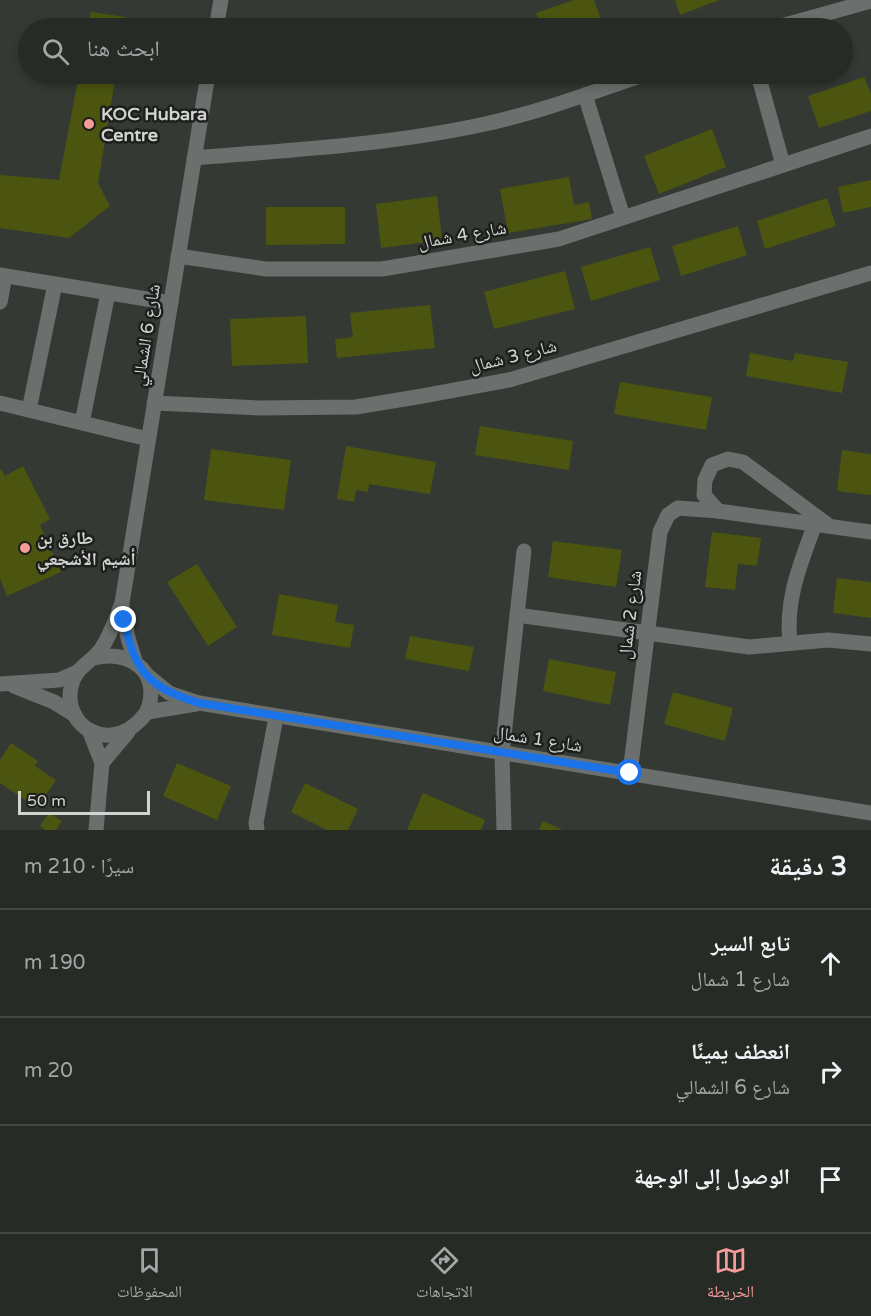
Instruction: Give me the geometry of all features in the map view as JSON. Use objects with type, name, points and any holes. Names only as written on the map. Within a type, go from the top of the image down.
[{"type":"street","points":[[218,18],[221,0]]},
{"type":"street","points":[[811,18],[871,2]]},
{"type":"street","name":"شارع 6 الشمالي","points":[[94,658],[109,635],[122,603],[206,84]]},
{"type":"street","points":[[194,158],[350,145],[484,124],[617,84]]},
{"type":"street","points":[[761,84],[783,165]]},
{"type":"street","points":[[585,95],[623,217]]},
{"type":"street","name":"شارع 4 شمال","points":[[178,256],[266,269],[382,269],[559,239],[871,136]]},
{"type":"street","name":"شارع 3 شمال","points":[[154,403],[259,408],[345,407],[417,398],[509,380],[871,273]]},
{"type":"street","points":[[0,302],[3,276],[171,303]]},
{"type":"street","points":[[29,410],[55,285]]},
{"type":"street","points":[[82,423],[108,293]]},
{"type":"street","points":[[0,403],[148,439]]},
{"type":"street","name":"شارع 2 شمال","points":[[718,511],[704,495],[705,480],[712,465],[728,459],[743,462],[822,525]]},
{"type":"street","name":"شارع 2 شمال","points":[[630,773],[660,532],[668,515],[678,508],[718,511],[871,532]]},
{"type":"street","points":[[790,643],[787,621],[790,594],[822,525]]},
{"type":"street","points":[[504,830],[502,754],[524,551]]},
{"type":"street","name":"شارع 6 الشمالي","points":[[122,603],[128,638],[141,669]]},
{"type":"street","points":[[517,615],[648,635],[749,647],[828,639],[871,644]]},
{"type":"street","points":[[4,684],[59,680],[77,672],[94,658],[116,655],[141,669],[151,693],[148,712],[102,763]]},
{"type":"street","name":"شارع 1 شمال","points":[[141,669],[169,693],[199,703],[871,813]]},
{"type":"street","points":[[75,715],[70,701],[71,686],[77,672]]},
{"type":"street","points":[[4,684],[54,702],[75,715],[89,730],[102,763],[96,830]]},
{"type":"street","name":"شارع 1 شمال","points":[[148,712],[199,703]]},
{"type":"street","points":[[257,830],[256,823],[276,717]]},
{"type":"street","points":[[89,730],[101,735],[115,736],[128,732]]},
{"type":"building","points":[[574,0],[594,0],[600,18],[538,18],[536,13]]},
{"type":"building","points":[[675,0],[719,0],[680,15]]},
{"type":"building","points":[[91,12],[126,17],[126,18],[90,18]]},
{"type":"building","points":[[864,77],[871,93],[871,111],[819,128],[808,96],[843,84],[853,84],[853,81]]},
{"type":"building","name":"KOC Hubara Centre","points":[[77,84],[114,84],[98,183],[110,206],[69,238],[0,228],[0,175],[59,180]]},
{"type":"building","points":[[712,129],[726,167],[659,194],[644,156]]},
{"type":"building","points":[[569,177],[574,205],[589,202],[592,219],[508,233],[500,189]]},
{"type":"building","points":[[871,180],[871,207],[843,213],[838,187]]},
{"type":"building","points":[[437,196],[442,240],[381,248],[376,204]]},
{"type":"building","points":[[827,198],[836,226],[765,249],[757,221]]},
{"type":"building","points":[[266,207],[345,207],[345,244],[266,245]]},
{"type":"building","points":[[738,226],[747,255],[681,276],[672,246]]},
{"type":"building","points":[[650,247],[660,280],[591,301],[581,267]]},
{"type":"building","points":[[565,271],[575,309],[494,329],[484,292]]},
{"type":"building","points":[[430,305],[435,348],[337,358],[335,339],[353,337],[350,313]]},
{"type":"building","points":[[306,316],[308,363],[232,366],[230,319]]},
{"type":"building","points":[[750,353],[793,361],[795,353],[848,362],[842,393],[746,376]]},
{"type":"building","points":[[620,382],[712,397],[706,430],[614,414]]},
{"type":"building","points":[[480,426],[573,441],[569,470],[475,455]]},
{"type":"building","points":[[346,446],[436,462],[430,494],[369,484],[368,492],[356,490],[354,502],[337,499]]},
{"type":"building","points":[[211,449],[291,460],[284,510],[204,500]]},
{"type":"building","points":[[842,450],[871,454],[871,495],[837,491]]},
{"type":"building","name":"طارق بن أشيم الأشجعي","points":[[23,466],[50,519],[40,525],[61,572],[7,596],[0,579],[0,468],[5,476]]},
{"type":"building","points":[[712,532],[761,538],[757,566],[738,564],[735,590],[705,587]]},
{"type":"building","points":[[553,541],[622,550],[616,587],[548,577]]},
{"type":"building","points":[[197,564],[237,627],[208,646],[167,582]]},
{"type":"building","points":[[837,578],[871,582],[871,618],[833,613]]},
{"type":"building","points":[[279,594],[338,605],[335,622],[354,625],[350,648],[272,635]]},
{"type":"building","points":[[410,636],[474,647],[469,671],[405,659]]},
{"type":"building","points":[[549,659],[616,672],[610,705],[543,691]]},
{"type":"building","points":[[673,692],[733,708],[725,741],[664,724]]},
{"type":"building","points":[[11,743],[38,761],[35,766],[56,780],[37,808],[0,783],[0,760]]},
{"type":"building","points":[[177,763],[231,786],[217,820],[163,796]]},
{"type":"building","points":[[305,783],[358,809],[348,830],[327,830],[291,812]]},
{"type":"building","points":[[423,793],[485,820],[481,830],[407,830]]},
{"type":"building","points":[[49,813],[62,821],[56,830],[45,830],[40,826]]},
{"type":"building","points":[[543,821],[563,830],[539,830]]},
{"type":"place","name":"KOC Hubara Centre","points":[[89,124]]},
{"type":"place","name":"طارق بن أشيم الأشجعي","points":[[25,548]]},
{"type":"route","points":[[124,620],[136,663],[146,675],[169,693],[199,703],[630,773]]}]
